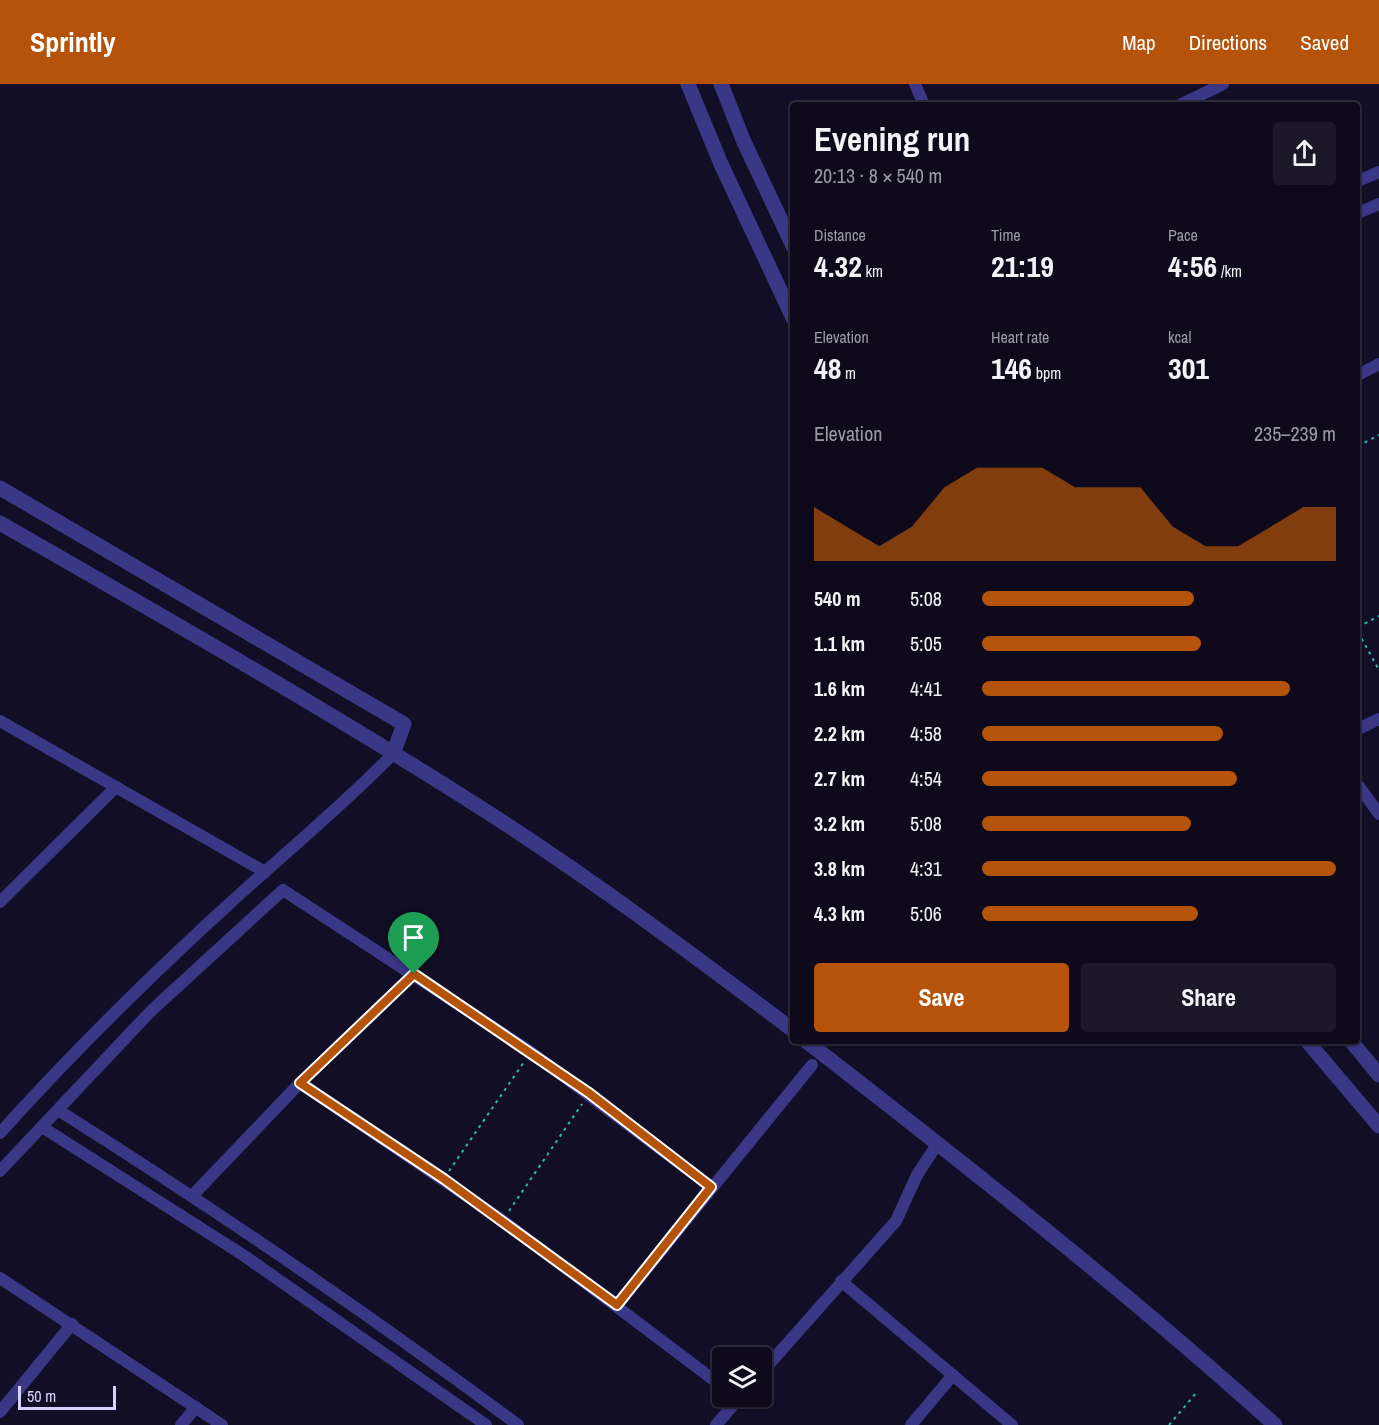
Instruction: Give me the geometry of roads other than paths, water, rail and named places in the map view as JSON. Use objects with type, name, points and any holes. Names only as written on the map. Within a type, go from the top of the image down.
[{"type":"street","points":[[688,84],[721,164],[790,311]]},
{"type":"street","points":[[721,84],[744,142],[790,240]]},
{"type":"street","points":[[915,84],[923,102]]},
{"type":"street","points":[[1186,102],[1223,84]]},
{"type":"street","points":[[1360,180],[1379,172]]},
{"type":"street","points":[[1360,212],[1379,204]]},
{"type":"street","points":[[1360,374],[1379,364]]},
{"type":"street","points":[[0,488],[404,724],[393,754],[345,803],[265,872],[116,1011],[0,1133]]},
{"type":"street","points":[[0,523],[251,668],[393,754],[574,870],[790,1028]]},
{"type":"street","points":[[1360,728],[1379,719]]},
{"type":"street","points":[[0,721],[265,872]]},
{"type":"street","points":[[1,900],[116,787]]},
{"type":"street","points":[[1360,788],[1379,814]]},
{"type":"street","points":[[0,1171],[151,1011],[283,890],[531,1052],[589,1093],[711,1187]]},
{"type":"street","points":[[193,1195],[300,1083],[414,974]]},
{"type":"street","points":[[810,1044],[938,1143],[1085,1262],[1275,1425]]},
{"type":"street","points":[[1310,1044],[1379,1126]]},
{"type":"street","points":[[1353,1044],[1379,1075]]},
{"type":"street","points":[[617,1305],[812,1065]]},
{"type":"street","points":[[300,1083],[502,1220],[617,1305],[712,1379]]},
{"type":"street","points":[[58,1110],[193,1195],[396,1334],[518,1425]]},
{"type":"street","points":[[42,1127],[282,1282],[486,1425]]},
{"type":"street","points":[[772,1360],[896,1221],[917,1175],[938,1143]]},
{"type":"street","points":[[114,1173],[129,1155]]},
{"type":"street","points":[[0,1278],[222,1425]]},
{"type":"street","points":[[841,1281],[1012,1425]]},
{"type":"street","points":[[0,1412],[72,1324]]},
{"type":"street","points":[[910,1425],[953,1375]]},
{"type":"street","points":[[181,1425],[196,1407]]},
{"type":"street","points":[[716,1425],[731,1407]]}]
